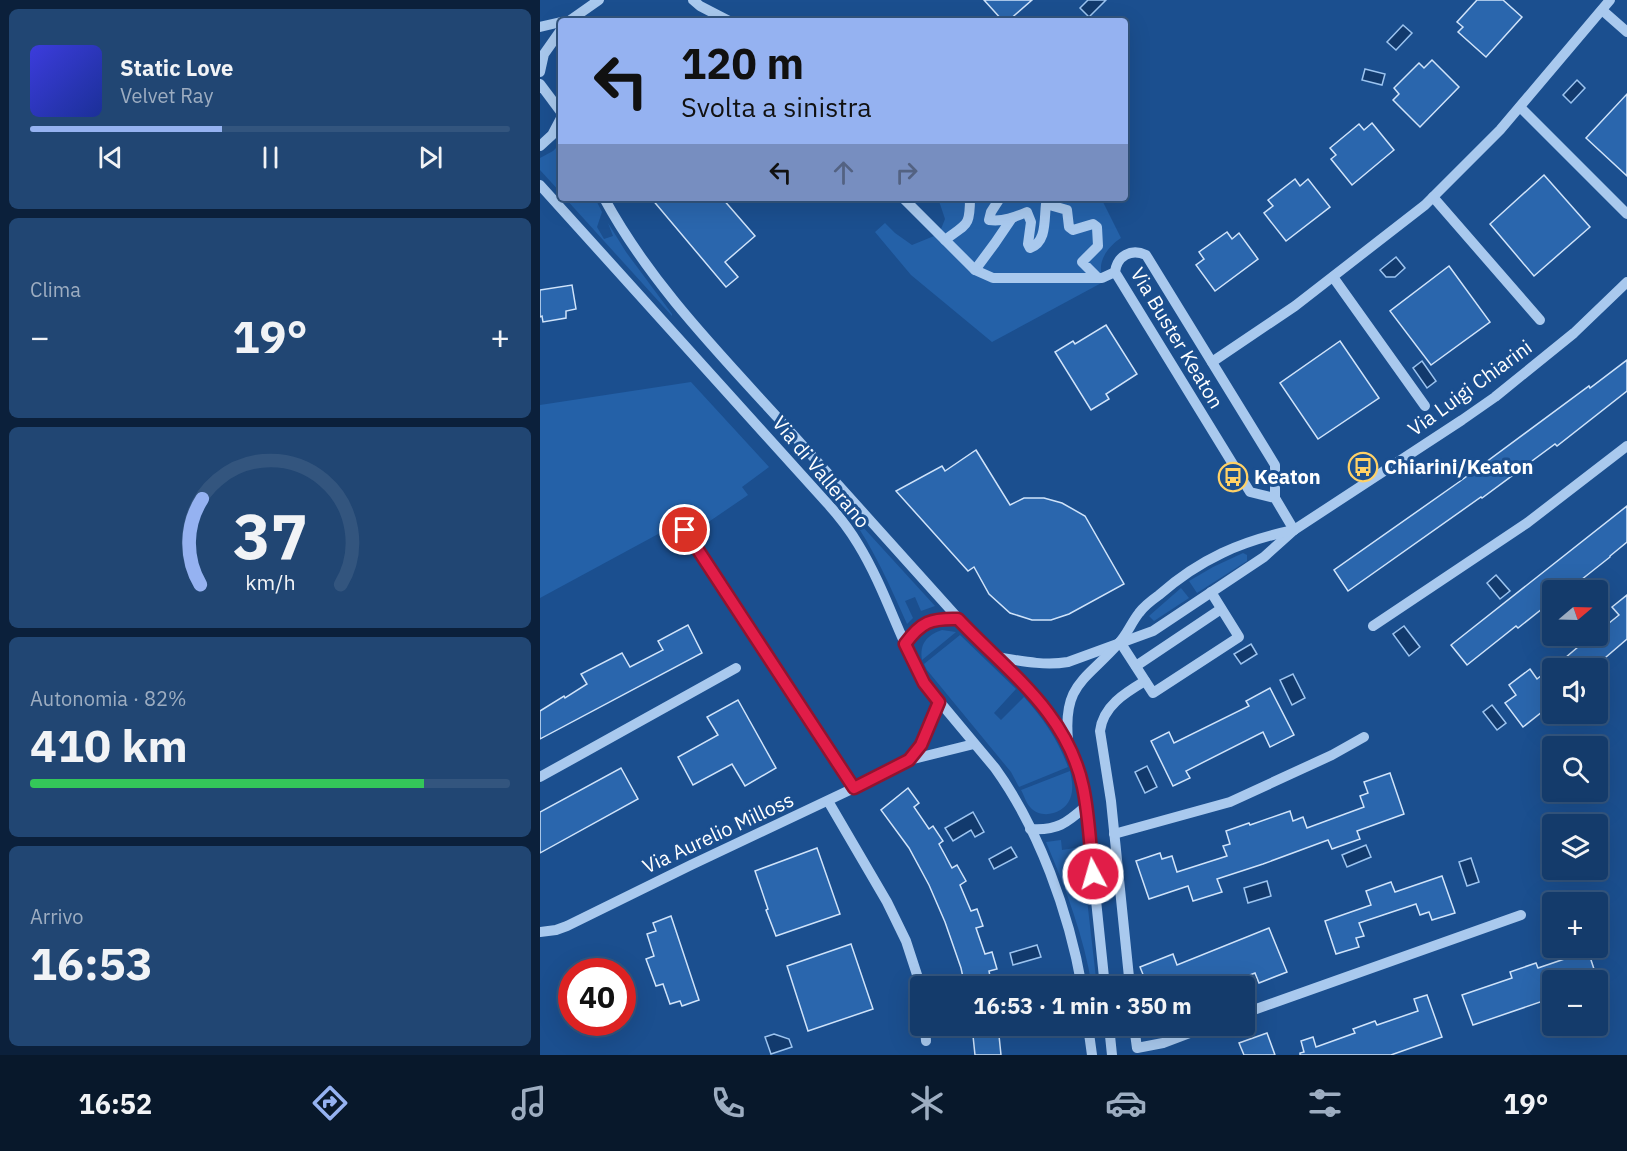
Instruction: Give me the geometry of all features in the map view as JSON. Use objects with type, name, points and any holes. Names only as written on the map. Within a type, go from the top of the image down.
[{"type":"street","points":[[571,18],[599,0]]},
{"type":"street","points":[[693,0],[724,18]]},
{"type":"street","points":[[1212,362],[1277,320],[1425,205],[1489,142],[1610,0]]},
{"type":"street","points":[[1602,10],[1627,32]]},
{"type":"street","points":[[540,27],[558,23]]},
{"type":"street","points":[[558,34],[544,54],[540,73],[540,85],[558,108]]},
{"type":"street","points":[[1520,107],[1627,214]]},
{"type":"street","points":[[540,146],[552,135],[558,124]]},
{"type":"street","name":"Via di Vallerano","points":[[540,185],[841,519],[859,545],[924,683],[1005,783],[1030,829],[1060,902],[1079,976]]},
{"type":"street","points":[[1433,196],[1540,320]]},
{"type":"street","name":"Via di Vallerano","points":[[606,201],[629,240],[679,308],[958,619],[1041,702],[1058,725],[1081,777],[1104,976]]},
{"type":"street","points":[[906,201],[975,270],[993,278],[1102,278],[1115,272]]},
{"type":"street","points":[[942,237],[966,224],[970,218],[970,201]]},
{"type":"street","points":[[998,201],[989,220],[1012,218],[1027,212],[1031,222],[1028,244],[1030,248],[1041,239],[1046,204],[1067,210],[1070,227],[1073,230],[1093,224],[1097,227],[1098,246],[1082,262],[1098,278]]},
{"type":"street","points":[[975,270],[1012,218]]},
{"type":"street","name":"Via Buster Keaton","points":[[1135,252],[1146,255],[1212,362],[1275,465],[1275,498],[1250,492],[1115,272],[1123,256],[1135,252]]},
{"type":"street","points":[[1333,277],[1425,406]]},
{"type":"street","name":"Via Luigi Chiarini","points":[[997,657],[1038,664],[1058,664],[1153,631],[1256,562],[1279,545],[1294,530],[1495,397],[1566,339],[1627,282]]},
{"type":"street","points":[[1373,626],[1527,523],[1627,446]]},
{"type":"street","points":[[1275,498],[1294,530]]},
{"type":"street","points":[[685,530],[854,788]]},
{"type":"street","name":"Via Luigi Chiarini","points":[[1069,747],[1067,719],[1072,695],[1083,679],[1120,642],[1139,612],[1179,578],[1210,558],[1243,543],[1294,530]]},
{"type":"street","points":[[1243,543],[1252,549],[1256,562]]},
{"type":"street","points":[[1120,642],[1153,693],[1239,637],[1211,592]]},
{"type":"street","points":[[1136,666],[1221,609]]},
{"type":"street","points":[[1139,612],[1145,624],[1153,631]]},
{"type":"street","points":[[905,644],[915,631],[927,622],[943,618],[958,619]]},
{"type":"street","points":[[540,777],[736,668]]},
{"type":"street","points":[[1129,976],[1114,834],[1100,731],[1104,715],[1110,706],[1145,681]]},
{"type":"street","points":[[909,760],[921,745],[939,702]]},
{"type":"street","points":[[1114,834],[1230,802],[1332,755],[1364,737]]},
{"type":"street","name":"Via Aurelio Milloss","points":[[540,932],[567,926],[909,760],[974,744]]},
{"type":"street","points":[[828,801],[887,902],[906,941],[917,976]]},
{"type":"street","points":[[1030,829],[1042,830],[1058,827],[1069,821],[1086,806]]},
{"type":"street","points":[[1255,1009],[1521,915]]},
{"type":"street","points":[[926,1036],[926,1041]]},
{"type":"street","points":[[1089,1036],[1092,1055]]},
{"type":"street","points":[[1110,1036],[1112,1055]]},
{"type":"street","points":[[1135,1036],[1137,1048],[1163,1043],[1182,1036]]},
{"type":"shaded area","points":[[1088,0],[1106,0],[1089,17],[1080,8]]},
{"type":"shaded area","points":[[1403,25],[1412,33],[1396,50],[1387,42]]},
{"type":"shaded area","points":[[1365,69],[1385,74],[1382,85],[1362,80]]},
{"type":"shaded area","points":[[1577,80],[1585,88],[1571,103],[1563,95]]},
{"type":"shaded area","points":[[558,146],[558,190],[540,170],[540,158]]},
{"type":"shaded area","points":[[568,201],[596,201],[602,212],[597,227],[604,239],[613,236],[608,223],[672,316]]},
{"type":"shaded area","points":[[939,201],[1102,201],[1121,238],[1111,246],[1104,257],[1101,269],[1105,281],[992,342],[911,275],[875,232],[885,223],[912,245],[939,234],[945,219]]},
{"type":"shaded area","points":[[1396,257],[1405,268],[1395,277],[1386,277],[1380,270]]},
{"type":"shaded area","points":[[1422,361],[1436,381],[1427,388],[1413,368]]},
{"type":"shaded area","points":[[691,382],[769,467],[742,487],[748,495],[707,523],[689,513],[679,514],[666,524],[660,533],[540,598],[540,405]]},
{"type":"shaded area","points":[[851,514],[935,606],[921,611],[915,597],[905,601],[913,618],[907,624],[881,568]]},
{"type":"shaded area","points":[[1243,553],[1247,555],[1247,561],[1197,593],[1189,581]]},
{"type":"shaded area","points":[[1496,575],[1510,591],[1500,599],[1487,583]]},
{"type":"shaded area","points":[[1181,588],[1189,598],[1154,621],[1149,616]]},
{"type":"shaded area","points":[[1404,626],[1420,647],[1409,656],[1393,634]]},
{"type":"shaded area","points":[[942,630],[956,632],[922,660],[921,654],[925,641]]},
{"type":"shaded area","points":[[960,635],[1016,689],[994,713],[1001,720],[1024,697],[1049,730],[1068,767],[1019,787],[1011,772],[924,664]]},
{"type":"shaded area","points":[[1251,644],[1257,654],[1241,664],[1234,654]]},
{"type":"shaded area","points":[[1293,674],[1305,698],[1292,705],[1280,680]]},
{"type":"shaded area","points":[[1492,705],[1506,723],[1497,730],[1483,712]]},
{"type":"shaded area","points":[[1147,766],[1157,787],[1145,793],[1135,772]]},
{"type":"shaded area","points":[[1070,771],[1072,792],[1063,808],[1058,812],[1046,814],[1030,807],[1021,790]]},
{"type":"shaded area","points":[[973,812],[984,832],[975,837],[971,830],[953,841],[945,828]]},
{"type":"shaded area","points":[[1061,840],[1062,850],[1081,847],[1096,976],[1090,976],[1074,913],[1046,842]]},
{"type":"shaded area","points":[[1366,845],[1371,857],[1347,867],[1342,855]]},
{"type":"shaded area","points":[[1011,847],[1017,857],[994,869],[989,859]]},
{"type":"shaded area","points":[[1471,858],[1479,882],[1467,886],[1459,862]]},
{"type":"shaded area","points":[[1267,881],[1271,896],[1248,903],[1244,888]]},
{"type":"shaded area","points":[[1037,945],[1041,957],[1013,965],[1010,953]]},
{"type":"shaded area","points":[[774,1034],[789,1039],[792,1047],[771,1054],[765,1037]]},
{"type":"building","points":[[984,0],[1032,0],[1011,18],[1000,18]]},
{"type":"building","points":[[1477,0],[1503,0],[1522,17],[1486,57],[1458,32],[1463,27],[1457,22]]},
{"type":"building","points":[[1432,60],[1459,87],[1420,127],[1393,100],[1399,94],[1394,88],[1419,63],[1424,68]]},
{"type":"building","points":[[1627,94],[1627,176],[1586,138]]},
{"type":"building","points":[[1372,123],[1394,150],[1352,185],[1331,159],[1336,155],[1330,148],[1359,124],[1364,130]]},
{"type":"building","points":[[1544,175],[1590,227],[1534,276],[1490,224]]},
{"type":"building","points":[[1295,179],[1300,186],[1308,179],[1330,207],[1286,241],[1264,213],[1273,206],[1268,200]]},
{"type":"building","points":[[654,201],[725,201],[755,236],[725,262],[738,277],[726,287]]},
{"type":"building","points":[[1227,232],[1232,239],[1239,233],[1258,259],[1215,291],[1196,265],[1204,259],[1199,252]]},
{"type":"building","points":[[1449,266],[1490,322],[1431,365],[1390,311]]},
{"type":"building","points":[[572,285],[576,309],[566,311],[566,318],[543,322],[542,316],[540,317],[540,290]]},
{"type":"building","points":[[1106,325],[1137,374],[1106,394],[1109,399],[1091,410],[1055,352],[1073,341],[1075,344]]},
{"type":"building","points":[[1340,341],[1379,398],[1318,439],[1280,383]]},
{"type":"building","points":[[1627,360],[1627,391],[1557,446],[1555,444],[1348,591],[1334,570]]},
{"type":"building","points":[[976,450],[1010,505],[1024,498],[1044,498],[1062,503],[1085,516],[1124,584],[1069,614],[1051,620],[1032,620],[1010,613],[989,594],[974,567],[968,571],[896,491],[942,466],[945,471]]},
{"type":"building","points":[[1627,506],[1627,542],[1581,580],[1542,580],[1542,609],[1518,628],[1516,626],[1467,665],[1451,645]]},
{"type":"building","points":[[1627,595],[1627,639],[1605,658],[1565,658],[1579,646],[1608,646],[1608,624],[1619,615],[1612,607]]},
{"type":"building","points":[[688,625],[702,653],[540,739],[540,711],[587,684],[581,674],[622,653],[630,667],[663,650],[658,641]]},
{"type":"building","points":[[1530,669],[1537,679],[1542,675],[1542,712],[1523,727],[1505,703],[1516,695],[1509,685]]},
{"type":"building","points":[[1270,688],[1294,735],[1270,747],[1263,732],[1186,771],[1190,778],[1173,786],[1151,741],[1169,732],[1174,743],[1249,706],[1246,701]]},
{"type":"building","points":[[738,700],[776,768],[745,786],[732,764],[693,785],[678,757],[718,735],[707,717]]},
{"type":"building","points":[[621,768],[638,799],[540,853],[540,812]]},
{"type":"building","points":[[1390,773],[1404,814],[1357,831],[1360,839],[1332,849],[1328,840],[1217,879],[1222,892],[1193,901],[1188,886],[1149,899],[1136,861],[1160,853],[1162,859],[1172,856],[1177,872],[1227,856],[1223,846],[1230,844],[1226,831],[1290,811],[1293,821],[1303,817],[1307,828],[1364,807],[1360,796],[1368,793],[1364,782]]},
{"type":"building","points":[[908,788],[919,803],[914,807],[929,829],[933,826],[943,841],[939,844],[952,868],[957,865],[966,881],[960,885],[971,911],[977,909],[983,926],[976,928],[985,954],[992,952],[997,969],[989,971],[990,976],[963,976],[945,922],[929,885],[909,848],[881,810]]},
{"type":"building","points":[[817,848],[840,914],[776,936],[755,871]]},
{"type":"building","points":[[1442,876],[1455,913],[1432,920],[1429,912],[1420,915],[1416,904],[1359,923],[1364,936],[1356,938],[1359,947],[1336,954],[1325,921],[1371,905],[1366,891],[1391,882],[1395,892]]},
{"type":"building","points":[[671,916],[699,1000],[682,1006],[680,1001],[670,1004],[663,984],[656,986],[646,959],[654,956],[647,934],[656,931],[653,923]]},
{"type":"building","points":[[1269,928],[1287,972],[1259,983],[1255,973],[1247,976],[1144,976],[1140,967],[1173,954],[1177,965]]},
{"type":"building","points":[[851,944],[873,1009],[808,1031],[787,966]]},
{"type":"building","points":[[1567,958],[1590,958],[1594,970],[1542,970],[1542,1001],[1473,1025],[1462,995],[1512,978],[1510,972],[1536,963],[1538,968]]},
{"type":"building","points":[[1427,995],[1442,1037],[1391,1055],[1300,1055],[1304,1052],[1301,1041],[1313,1037],[1316,1047],[1355,1033],[1353,1029],[1375,1021],[1377,1025],[1418,1011],[1414,999]]},
{"type":"building","points":[[1267,1033],[1275,1055],[1244,1055],[1239,1043]]},
{"type":"building","points":[[973,1036],[999,1036],[1001,1055],[975,1055]]},
{"type":"place","name":"Chiarini/Keaton","points":[[1363,467]]},
{"type":"place","name":"Keaton","points":[[1233,477]]},
{"type":"route","points":[[685,530],[854,788],[909,760],[917,751],[939,702],[915,668],[905,644],[920,626],[927,622],[943,618],[958,619],[1041,702],[1064,735],[1081,777],[1086,801],[1093,874]]}]
